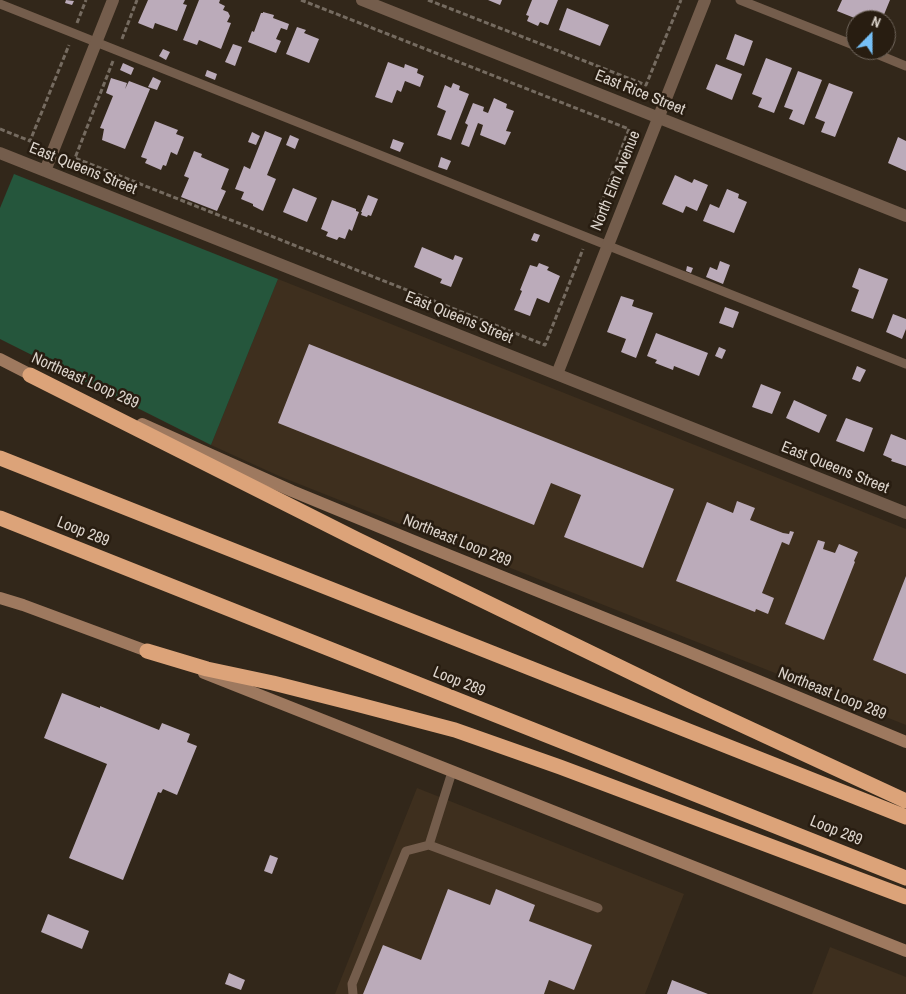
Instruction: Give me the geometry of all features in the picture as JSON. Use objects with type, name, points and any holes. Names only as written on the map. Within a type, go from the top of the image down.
[{"type":"highway","points":[[30,375],[356,539],[690,701],[906,801]]},
{"type":"highway","points":[[0,458],[906,817]]},
{"type":"highway","name":"Loop 289","points":[[0,518],[906,878]]},
{"type":"highway","points":[[147,651],[207,670],[282,685],[455,730],[560,767],[906,897]]},
{"type":"main road","name":"Northeast Loop 289","points":[[0,359],[30,375],[292,491],[906,742]]},
{"type":"main road","points":[[0,598],[147,651],[906,951]]},
{"type":"street","points":[[45,171],[113,0]]},
{"type":"street","name":"East Rice Street","points":[[362,0],[906,216]]},
{"type":"street","name":"North Elm Avenue","points":[[557,374],[705,0]]},
{"type":"street","name":"East Queens Street","points":[[0,153],[906,513]]},
{"type":"lane","points":[[740,0],[846,42]]},
{"type":"lane","points":[[0,4],[906,364]]},
{"type":"lane","points":[[891,60],[906,66]]},
{"type":"lane","points":[[429,845],[452,772]]},
{"type":"lane","points":[[353,994],[352,984],[406,851],[429,845],[598,908]]},
{"type":"path","points":[[0,129],[30,141],[86,0]]},
{"type":"path","points":[[137,0],[75,158],[545,345],[629,129],[301,0]]},
{"type":"path","points":[[428,0],[646,85],[681,0]]},
{"type":"shaded area","points":[[278,279],[906,529],[906,725],[279,476],[211,445]]},
{"type":"shaded area","points":[[417,788],[684,894],[645,994],[335,994]]},
{"type":"shaded area","points":[[830,947],[906,977],[906,994],[812,994]]},
{"type":"green space","points":[[14,174],[278,279],[211,445],[0,339],[0,208]]},
{"type":"building","points":[[66,0],[74,1],[72,5],[65,3]]},
{"type":"building","points":[[148,0],[185,0],[183,4],[187,5],[177,31],[155,23],[153,29],[138,23]]},
{"type":"building","points":[[199,0],[220,0],[219,3],[225,6],[223,10],[228,12],[230,16],[227,22],[231,23],[221,49],[199,40],[197,45],[183,40]]},
{"type":"building","points":[[488,0],[502,0],[500,5]]},
{"type":"building","points":[[532,0],[558,0],[548,25],[540,22],[538,26],[527,21],[529,16],[526,15]]},
{"type":"building","points":[[842,0],[890,0],[886,10],[846,10],[846,15],[837,11]]},
{"type":"building","points":[[567,8],[609,25],[600,46],[559,30]]},
{"type":"building","points":[[263,12],[274,15],[273,18],[289,24],[287,30],[281,28],[276,39],[281,41],[276,53],[248,42]]},
{"type":"building","points":[[297,27],[306,30],[304,33],[319,39],[309,63],[286,54]]},
{"type":"building","points":[[735,34],[753,41],[744,66],[726,59]]},
{"type":"building","points":[[233,44],[242,47],[235,66],[225,62]]},
{"type":"building","points":[[163,49],[170,52],[166,60],[159,56]]},
{"type":"building","points":[[766,58],[792,68],[774,113],[758,107],[762,98],[752,94]]},
{"type":"building","points":[[388,62],[404,68],[405,64],[418,69],[417,73],[424,76],[420,87],[405,81],[401,92],[397,90],[392,103],[375,97]]},
{"type":"building","points":[[123,63],[134,68],[131,75],[120,70]]},
{"type":"building","points":[[716,64],[742,74],[732,100],[706,89]]},
{"type":"building","points":[[207,70],[217,74],[215,80],[205,76]]},
{"type":"building","points":[[798,71],[822,80],[804,125],[789,119],[793,110],[784,107]]},
{"type":"building","points":[[153,77],[161,81],[157,90],[148,87]]},
{"type":"building","points":[[111,78],[127,83],[125,89],[129,81],[150,89],[125,149],[102,140],[104,129],[100,128],[113,96],[106,93]]},
{"type":"building","points":[[453,83],[460,86],[459,90],[469,94],[451,140],[437,135],[446,111],[437,107],[445,85],[451,88]]},
{"type":"building","points":[[829,83],[853,92],[835,137],[821,132],[825,122],[815,118]]},
{"type":"building","points":[[494,98],[507,104],[506,108],[514,111],[506,131],[511,132],[505,145],[480,135],[483,125],[478,123],[469,147],[461,144],[468,125],[465,123],[473,103],[484,107],[483,111],[488,113]]},
{"type":"building","points":[[155,121],[178,130],[176,134],[184,137],[177,155],[171,152],[166,166],[163,165],[161,170],[145,163],[147,159],[141,157]]},
{"type":"building","points":[[265,131],[282,138],[267,175],[276,179],[263,211],[241,199],[244,192],[235,189],[244,166],[250,169]]},
{"type":"building","points":[[252,132],[260,136],[256,145],[248,142]]},
{"type":"building","points":[[290,135],[299,139],[295,149],[286,145]]},
{"type":"building","points":[[898,137],[906,141],[906,171],[888,163]]},
{"type":"building","points":[[393,139],[404,143],[400,152],[390,148]]},
{"type":"building","points":[[194,151],[202,154],[201,157],[229,169],[221,189],[226,191],[217,211],[181,197],[189,178],[184,176]]},
{"type":"building","points":[[441,157],[451,161],[447,170],[438,167]]},
{"type":"building","points":[[675,175],[692,183],[694,179],[708,185],[697,211],[686,206],[683,213],[662,204]]},
{"type":"building","points":[[293,188],[317,198],[307,222],[283,212]]},
{"type":"building","points":[[727,189],[739,194],[738,198],[747,202],[734,233],[703,221],[710,204],[719,208]]},
{"type":"building","points":[[368,195],[378,199],[371,216],[368,215],[367,217],[361,215],[361,212]]},
{"type":"building","points":[[332,200],[356,209],[359,212],[352,231],[349,229],[345,239],[339,237],[337,240],[326,236],[328,232],[321,229]]},
{"type":"building","points":[[534,233],[540,235],[537,242],[531,240]]},
{"type":"building","points":[[422,247],[453,260],[455,255],[463,258],[451,287],[440,283],[442,279],[414,267]]},
{"type":"building","points":[[720,261],[730,265],[723,284],[706,277],[710,267],[717,270]]},
{"type":"building","points":[[539,263],[549,267],[547,270],[560,276],[549,303],[537,298],[530,316],[514,310],[530,265],[537,267]]},
{"type":"building","points":[[687,266],[693,268],[691,273],[686,271]]},
{"type":"building","points":[[859,268],[888,279],[873,319],[851,311],[859,290],[852,287]]},
{"type":"building","points":[[621,296],[634,300],[632,306],[653,313],[636,358],[621,352],[626,339],[607,332]]},
{"type":"building","points":[[725,307],[739,312],[733,328],[719,323]]},
{"type":"building","points":[[893,314],[906,319],[906,329],[902,339],[886,332]]},
{"type":"building","points":[[656,333],[708,353],[699,376],[674,366],[673,370],[655,363],[657,360],[647,356]]},
{"type":"building","points":[[309,344],[674,489],[643,568],[564,537],[581,495],[551,483],[534,525],[278,423]]},
{"type":"building","points":[[719,347],[726,350],[722,359],[715,356]]},
{"type":"building","points":[[857,366],[866,370],[860,382],[852,379]]},
{"type":"building","points":[[761,384],[781,392],[772,414],[752,407]]},
{"type":"building","points":[[794,400],[827,415],[819,433],[786,418]]},
{"type":"building","points":[[846,418],[873,428],[864,452],[836,441]]},
{"type":"building","points":[[891,434],[906,440],[906,466],[891,461],[892,459],[883,455]]},
{"type":"building","points":[[737,501],[755,508],[750,520],[783,533],[789,534],[790,531],[794,532],[789,545],[782,542],[762,593],[774,598],[768,614],[756,609],[755,612],[676,581],[707,502],[733,513]]},
{"type":"building","points":[[818,540],[825,542],[823,549],[835,553],[839,544],[858,552],[824,640],[785,624]]},
{"type":"building","points":[[906,576],[906,674],[873,660]]},
{"type":"building","points":[[62,693],[159,730],[162,723],[190,734],[187,742],[197,746],[177,795],[163,789],[161,793],[158,792],[123,880],[69,858],[107,764],[44,738]]},
{"type":"building","points":[[270,855],[278,858],[272,874],[264,871]]},
{"type":"building","points":[[448,889],[490,905],[496,889],[535,905],[529,921],[592,945],[574,990],[549,980],[544,994],[363,994],[383,945],[421,960]]},
{"type":"building","points":[[48,914],[89,931],[82,949],[41,932]]},
{"type":"building","points":[[229,973],[245,980],[241,990],[225,984]]},
{"type":"building","points":[[672,980],[708,994],[667,994]]}]
